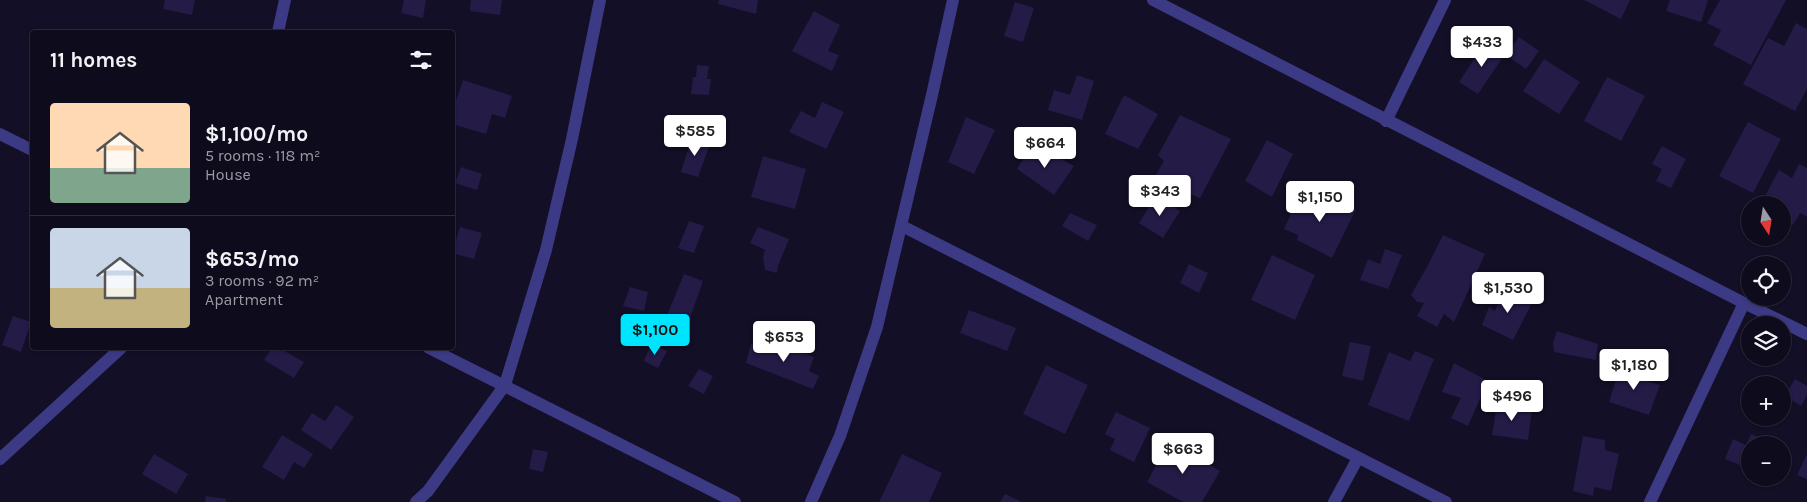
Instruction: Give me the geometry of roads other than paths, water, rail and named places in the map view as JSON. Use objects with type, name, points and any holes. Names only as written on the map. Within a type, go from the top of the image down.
[{"type":"street","points":[[278,30],[285,0]]},
{"type":"street","points":[[416,502],[428,491],[505,385],[546,250],[572,139],[600,0]]},
{"type":"street","points":[[811,502],[840,436],[877,327],[953,0]]},
{"type":"street","points":[[1153,0],[1741,301]]},
{"type":"street","points":[[1386,121],[1445,0]]},
{"type":"street","points":[[0,134],[30,149]]},
{"type":"street","points":[[902,226],[1446,502]]},
{"type":"street","points":[[1650,502],[1743,306]]},
{"type":"street","points":[[1750,306],[1807,334]]},
{"type":"street","points":[[0,459],[119,350]]},
{"type":"street","points":[[433,350],[735,502]]},
{"type":"street","points":[[1334,502],[1358,458]]}]
